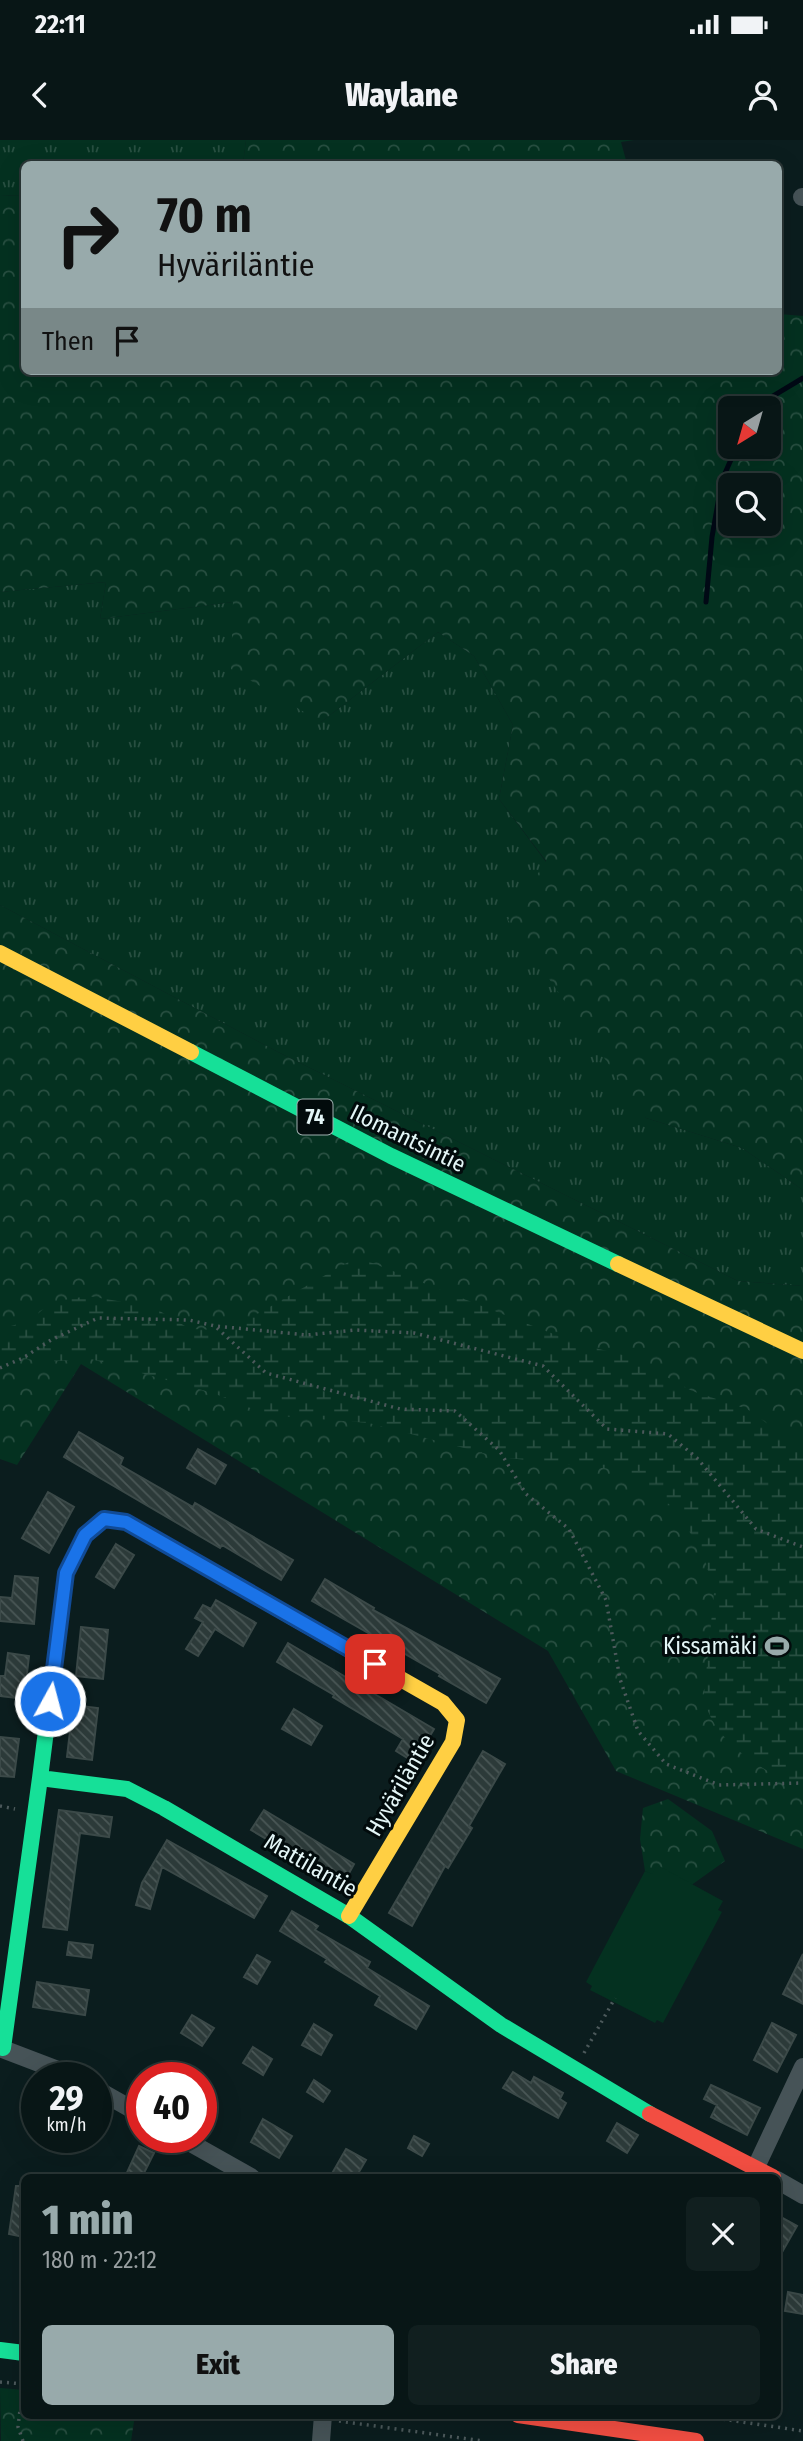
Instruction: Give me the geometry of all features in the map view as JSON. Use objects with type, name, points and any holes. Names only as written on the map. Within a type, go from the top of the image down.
[{"type":"street","name":"Ilomantsintie","points":[[0,953],[391,1157],[803,1351]]},
{"type":"street","name":"Hyväriläntie","points":[[40,1778],[66,1573],[85,1535],[104,1519],[126,1522],[443,1703],[457,1720],[453,1742],[349,1916]]},
{"type":"street","name":"Mattilantie","points":[[40,1778],[127,1789],[164,1808],[349,1916],[501,2025],[575,2070],[671,2127],[768,2174]]},
{"type":"street","points":[[38,2062],[2,2048],[40,1778]]},
{"type":"street","points":[[756,2167],[803,2067]]},
{"type":"street","points":[[208,2153],[246,2174]]},
{"type":"street","name":"Mattilantie","points":[[781,2182],[803,2195]]},
{"type":"street","points":[[2,2350],[21,2353]]},
{"type":"street","points":[[321,2441],[322,2419]]},
{"type":"street","points":[[557,2419],[696,2441]]},
{"type":"path","points":[[0,1368],[98,1318],[189,1320],[215,1326],[307,1335],[355,1330],[414,1334],[543,1366],[607,1429],[668,1434],[697,1458],[756,1529],[803,1547]]},
{"type":"path","points":[[215,1326],[267,1373],[400,1409],[455,1411],[499,1450],[526,1494],[569,1529],[606,1600],[621,1678],[638,1731],[666,1765],[719,1785],[803,1783]]},
{"type":"path","points":[[575,2070],[615,1998]]},
{"type":"path","points":[[0,2382],[21,2384]]},
{"type":"path","points":[[21,2409],[18,2427],[23,2441]]},
{"type":"path","points":[[335,2419],[483,2441]]},
{"type":"path","points":[[722,2419],[803,2431]]},
{"type":"green space","points":[[0,140],[246,140],[243,161],[21,161],[21,195],[0,196]]},
{"type":"green space","points":[[246,140],[634,140],[621,142],[626,161],[243,161]]},
{"type":"green space","points":[[21,195],[21,375],[782,375],[782,314],[803,316],[803,1190],[742,1148],[646,1118],[508,920],[546,861],[499,799],[513,725],[474,656],[438,632],[321,722],[231,669],[233,602],[100,619],[106,582],[0,592],[0,196]]},
{"type":"green space","points":[[106,582],[100,619],[233,602],[321,722],[438,632],[474,656],[513,725],[499,799],[546,862],[646,1118],[742,1148],[803,1190],[803,1286],[738,1281],[278,1052],[0,905],[0,592]]},
{"type":"green space","points":[[0,905],[278,1052],[738,1281],[803,1286],[803,1849],[616,1771],[548,1651],[81,1364],[17,1465],[0,1459]]},
{"type":"green space","points":[[357,1257],[579,1344],[631,1357],[692,1391],[747,1409],[783,1435],[803,1445],[803,1788],[756,1764],[741,1753],[716,1726],[704,1695],[714,1593],[703,1552],[672,1506],[612,1469],[498,1457],[369,1423],[268,1415],[213,1393],[91,1359],[42,1362],[0,1353],[0,1329],[29,1321],[52,1302],[88,1296],[153,1307],[190,1329],[223,1330],[259,1313]]},
{"type":"green space","points":[[668,1799],[712,1831],[725,1861],[683,1891],[645,1871],[640,1839],[643,1808]]},
{"type":"green space","points":[[657,1865],[723,1901],[718,1910],[722,1912],[663,2023],[657,2020],[655,2023],[590,1990],[592,1986],[586,1982],[645,1871],[652,1874]]},
{"type":"green space","points":[[0,2388],[21,2390],[21,2419],[134,2419],[131,2441],[1,2441]]},
{"type":"building","points":[[79,1432],[123,1458],[120,1465],[193,1507],[195,1503],[293,1560],[281,1580],[222,1545],[220,1548],[64,1457]]},
{"type":"building","points":[[198,1449],[226,1465],[215,1484],[187,1468]]},
{"type":"building","points":[[48,1492],[74,1507],[49,1553],[22,1538]]},
{"type":"building","points":[[116,1544],[134,1555],[114,1588],[96,1577]]},
{"type":"building","points":[[15,1576],[38,1578],[34,1624],[0,1621],[0,1597],[12,1598]]},
{"type":"building","points":[[325,1579],[374,1608],[373,1610],[500,1679],[486,1703],[312,1601]]},
{"type":"building","points":[[216,1600],[256,1623],[243,1646],[215,1629],[198,1656],[186,1649],[203,1622],[195,1618],[203,1605],[211,1609]]},
{"type":"building","points":[[81,1627],[108,1630],[103,1679],[76,1676]]},
{"type":"building","points":[[288,1643],[434,1729],[414,1762],[396,1751],[403,1739],[277,1662]]},
{"type":"building","points":[[8,1653],[29,1656],[24,1699],[0,1696],[0,1676],[5,1676]]},
{"type":"building","points":[[73,1705],[98,1708],[92,1760],[67,1757]]},
{"type":"building","points":[[294,1709],[322,1726],[311,1745],[282,1729]]},
{"type":"building","points":[[0,1737],[19,1739],[14,1777],[0,1776]]},
{"type":"building","points":[[483,1751],[505,1764],[469,1826],[472,1828],[448,1868],[445,1866],[412,1926],[389,1913]]},
{"type":"building","points":[[59,1810],[112,1817],[109,1837],[80,1833],[67,1930],[43,1927]]},
{"type":"building","points":[[264,1810],[354,1864],[343,1884],[251,1830]]},
{"type":"building","points":[[167,1840],[267,1896],[254,1918],[162,1867],[150,1909],[136,1905],[142,1883]]},
{"type":"building","points":[[292,1911],[318,1926],[315,1930],[370,1962],[367,1968],[429,2006],[416,2029],[375,2005],[380,1996],[325,1962],[327,1959],[280,1931]]},
{"type":"building","points":[[69,1942],[93,1945],[91,1958],[67,1955]]},
{"type":"building","points":[[803,1954],[803,2004],[783,1994]]},
{"type":"building","points":[[257,1955],[270,1962],[257,1984],[244,1977]]},
{"type":"building","points":[[37,1982],[89,1990],[85,2015],[33,2007]]},
{"type":"building","points":[[192,2015],[214,2028],[202,2046],[181,2033]]},
{"type":"building","points":[[772,2023],[796,2035],[777,2072],[754,2060]]},
{"type":"building","points":[[314,2024],[332,2035],[321,2055],[302,2045]]},
{"type":"building","points":[[253,2047],[272,2059],[263,2075],[243,2063]]},
{"type":"building","points":[[513,2072],[531,2083],[534,2077],[563,2093],[560,2099],[566,2103],[558,2118],[503,2088]]},
{"type":"building","points":[[314,2080],[330,2091],[323,2102],[307,2092]]},
{"type":"building","points":[[711,2085],[760,2108],[747,2135],[711,2117],[717,2105],[704,2099]]},
{"type":"building","points":[[263,2119],[292,2136],[279,2158],[251,2142]]},
{"type":"building","points":[[617,2123],[638,2135],[627,2153],[607,2141]]},
{"type":"building","points":[[414,2136],[429,2144],[422,2156],[408,2148]]},
{"type":"building","points":[[346,2149],[366,2160],[358,2174],[332,2174]]},
{"type":"building","points":[[136,2153],[154,2153],[144,2174],[126,2174]]},
{"type":"building","points":[[16,2186],[21,2186],[21,2236],[9,2234]]},
{"type":"building","points":[[781,2217],[797,2226],[781,2254]]},
{"type":"building","points":[[788,2292],[803,2295],[803,2314],[785,2311]]},
{"type":"waterway","points":[[773,396],[803,378]]},
{"type":"waterway","points":[[706,602],[712,537],[722,480],[731,459]]},
{"type":"traffic: fast","points":[[191,1052],[391,1156],[618,1264]]},
{"type":"traffic: fast","points":[[40,1778],[66,1573],[85,1535],[104,1519],[126,1522],[292,1617]]},
{"type":"traffic: fast","points":[[3,2048],[40,1778],[127,1789],[164,1808],[349,1916],[501,2025],[650,2114]]},
{"type":"traffic: fast","points":[[0,2350],[21,2353]]},
{"type":"traffic: slow","points":[[0,953],[191,1052]]},
{"type":"traffic: slow","points":[[618,1264],[803,1351]]},
{"type":"traffic: slow","points":[[292,1617],[443,1703],[457,1720],[453,1742],[349,1916]]},
{"type":"traffic: jam","points":[[650,2114],[767,2174]]},
{"type":"traffic: jam","points":[[545,2419],[696,2441]]},
{"type":"place","name":"Kissamäki","points":[[777,1646]]},
{"type":"route","points":[[50,1701],[66,1573],[85,1535],[104,1519],[126,1522],[375,1664]]}]
